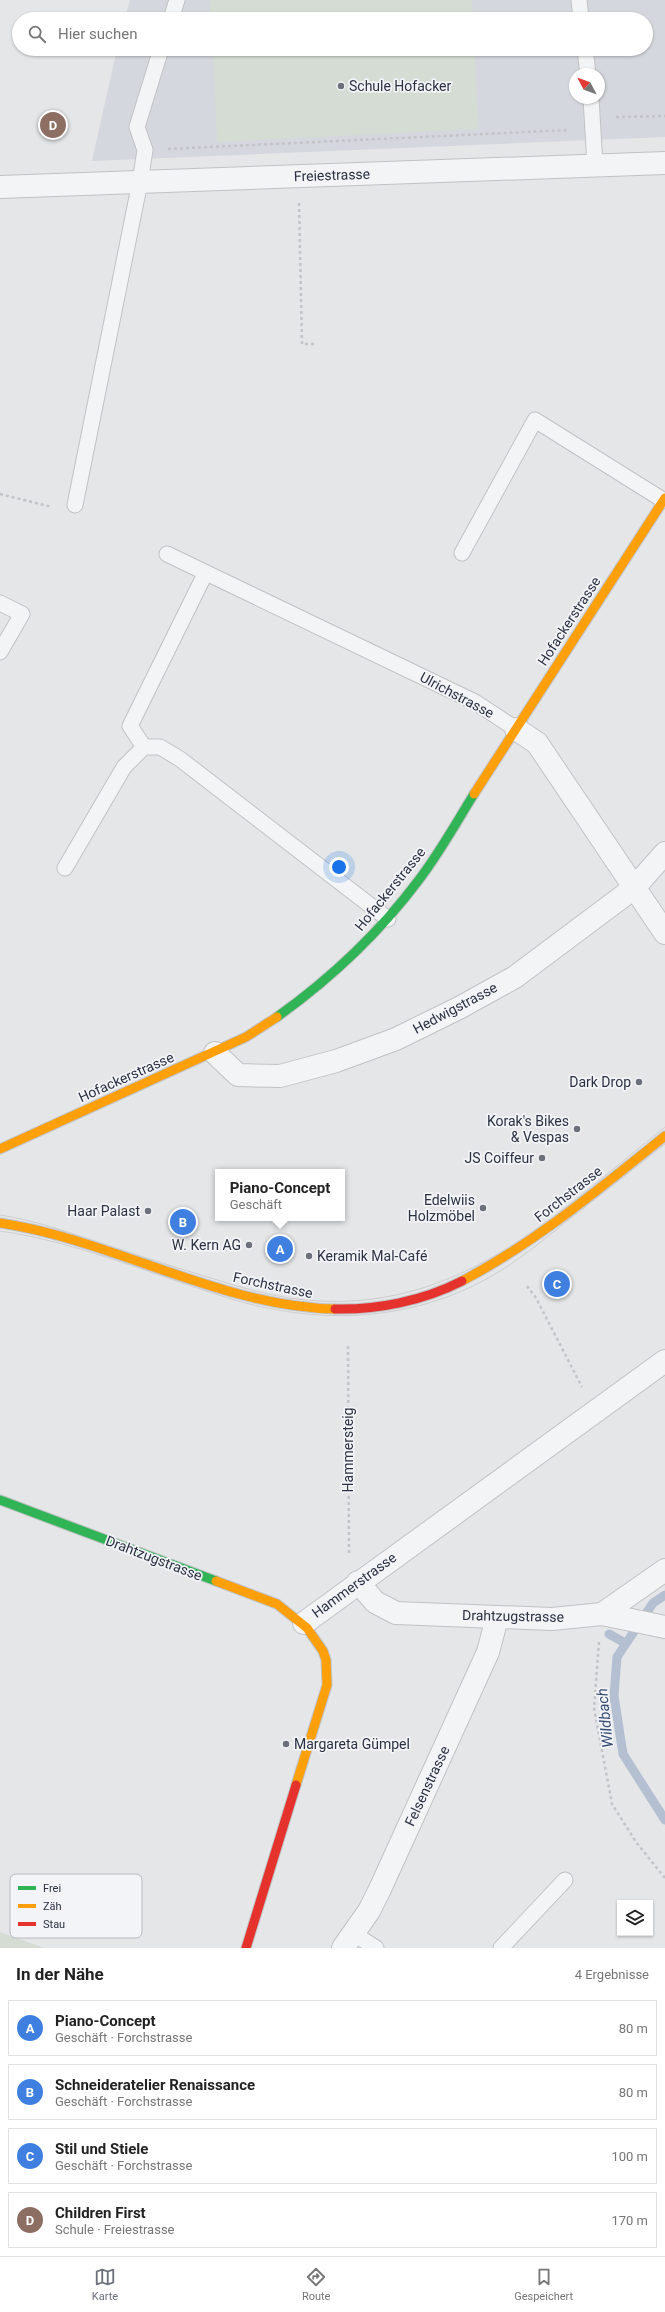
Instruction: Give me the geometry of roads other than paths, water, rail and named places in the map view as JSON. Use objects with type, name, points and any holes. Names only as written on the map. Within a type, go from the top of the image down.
[{"type":"main road","name":"Hofackerstrasse","points":[[0,1149],[215,1053],[276,1019],[320,986],[388,919],[423,874],[664,499]]},
{"type":"main road","name":"Forchstrasse","points":[[0,1223],[66,1239],[268,1301],[308,1308],[342,1309],[375,1307],[407,1301],[437,1292],[493,1266],[544,1230],[665,1136]]},
{"type":"main road","name":"Drahtzugstrasse","points":[[0,1500],[277,1604],[304,1623]]},
{"type":"main road","name":"Hammerstrasse","points":[[246,1948],[327,1685],[326,1659],[316,1640],[304,1623]]},
{"type":"street","name":"Freiestrasse","points":[[0,187],[665,163]]},
{"type":"street","name":"Ulrichstrasse","points":[[516,729],[537,743],[665,933]]},
{"type":"street","name":"Hedwigstrasse","points":[[215,1053],[238,1075],[280,1076],[336,1061],[396,1039],[459,1008],[515,977],[634,888],[665,853]]},
{"type":"street","name":"Hammerstrasse","points":[[304,1623],[358,1582],[665,1361]]},
{"type":"street","name":"Drahtzugstrasse","points":[[358,1582],[375,1602],[396,1613],[552,1619],[610,1615],[665,1570]]},
{"type":"street","points":[[610,1615],[661,1625]]},
{"type":"street","name":"Felsenstrasse","points":[[348,1941],[380,1889],[488,1652],[497,1618]]},
{"type":"lane","points":[[173,12],[177,0]]},
{"type":"lane","points":[[579,0],[580,12]]},
{"type":"lane","points":[[75,505],[140,182],[145,150],[137,127],[160,56]]},
{"type":"lane","points":[[586,56],[587,68]]},
{"type":"lane","points":[[591,104],[595,165]]},
{"type":"lane","points":[[462,553],[535,420],[664,499]]},
{"type":"lane","name":"Ulrichstrasse","points":[[167,554],[474,702],[516,729]]},
{"type":"lane","points":[[144,747],[130,726],[206,574]]},
{"type":"lane","points":[[0,603],[22,614],[0,652]]},
{"type":"lane","points":[[65,868],[124,767],[144,747],[160,747],[180,759],[388,919]]},
{"type":"lane","points":[[501,1948],[565,1880]]},
{"type":"lane","points":[[348,1941],[376,1948]]},
{"type":"waterway","name":"Wildbach","points":[[665,1595],[653,1603],[617,1657],[614,1696],[623,1754],[665,1820]]},
{"type":"waterway","points":[[609,1634],[625,1643]]},
{"type":"tram line","points":[[0,1215],[47,1226],[181,1269],[263,1293],[318,1301],[370,1299],[419,1289],[464,1272],[506,1249],[547,1222],[665,1127]]},
{"type":"tram line","points":[[0,1231],[29,1236],[87,1251],[200,1289],[261,1307],[295,1313],[328,1315],[361,1315],[394,1311],[427,1303],[459,1292],[500,1271],[520,1258],[665,1144]]},
{"type":"place","name":"Schule Hofacker","points":[[341,86]]},
{"type":"place","name":"Children First","points":[[53,125]]},
{"type":"place","name":"Dark Drop","points":[[639,1082]]},
{"type":"place","name":"Korak's Bikes & Vespas","points":[[577,1129]]},
{"type":"place","name":"JS Coiffeur","points":[[542,1158]]},
{"type":"place","name":"Edelwiis Holzmöbel","points":[[483,1208]]},
{"type":"place","name":"Haar Palast","points":[[148,1211]]},
{"type":"place","name":"Schneideratelier Renaissance","points":[[183,1222]]},
{"type":"place","name":"W. Kern AG","points":[[249,1245]]},
{"type":"place","name":"Piano-Concept","points":[[280,1249]]},
{"type":"place","name":"Keramik Mal-Café","points":[[309,1256]]},
{"type":"place","name":"Stil und Stiele","points":[[557,1284]]},
{"type":"place","name":"Margareta Gümpel","points":[[286,1744]]}]
